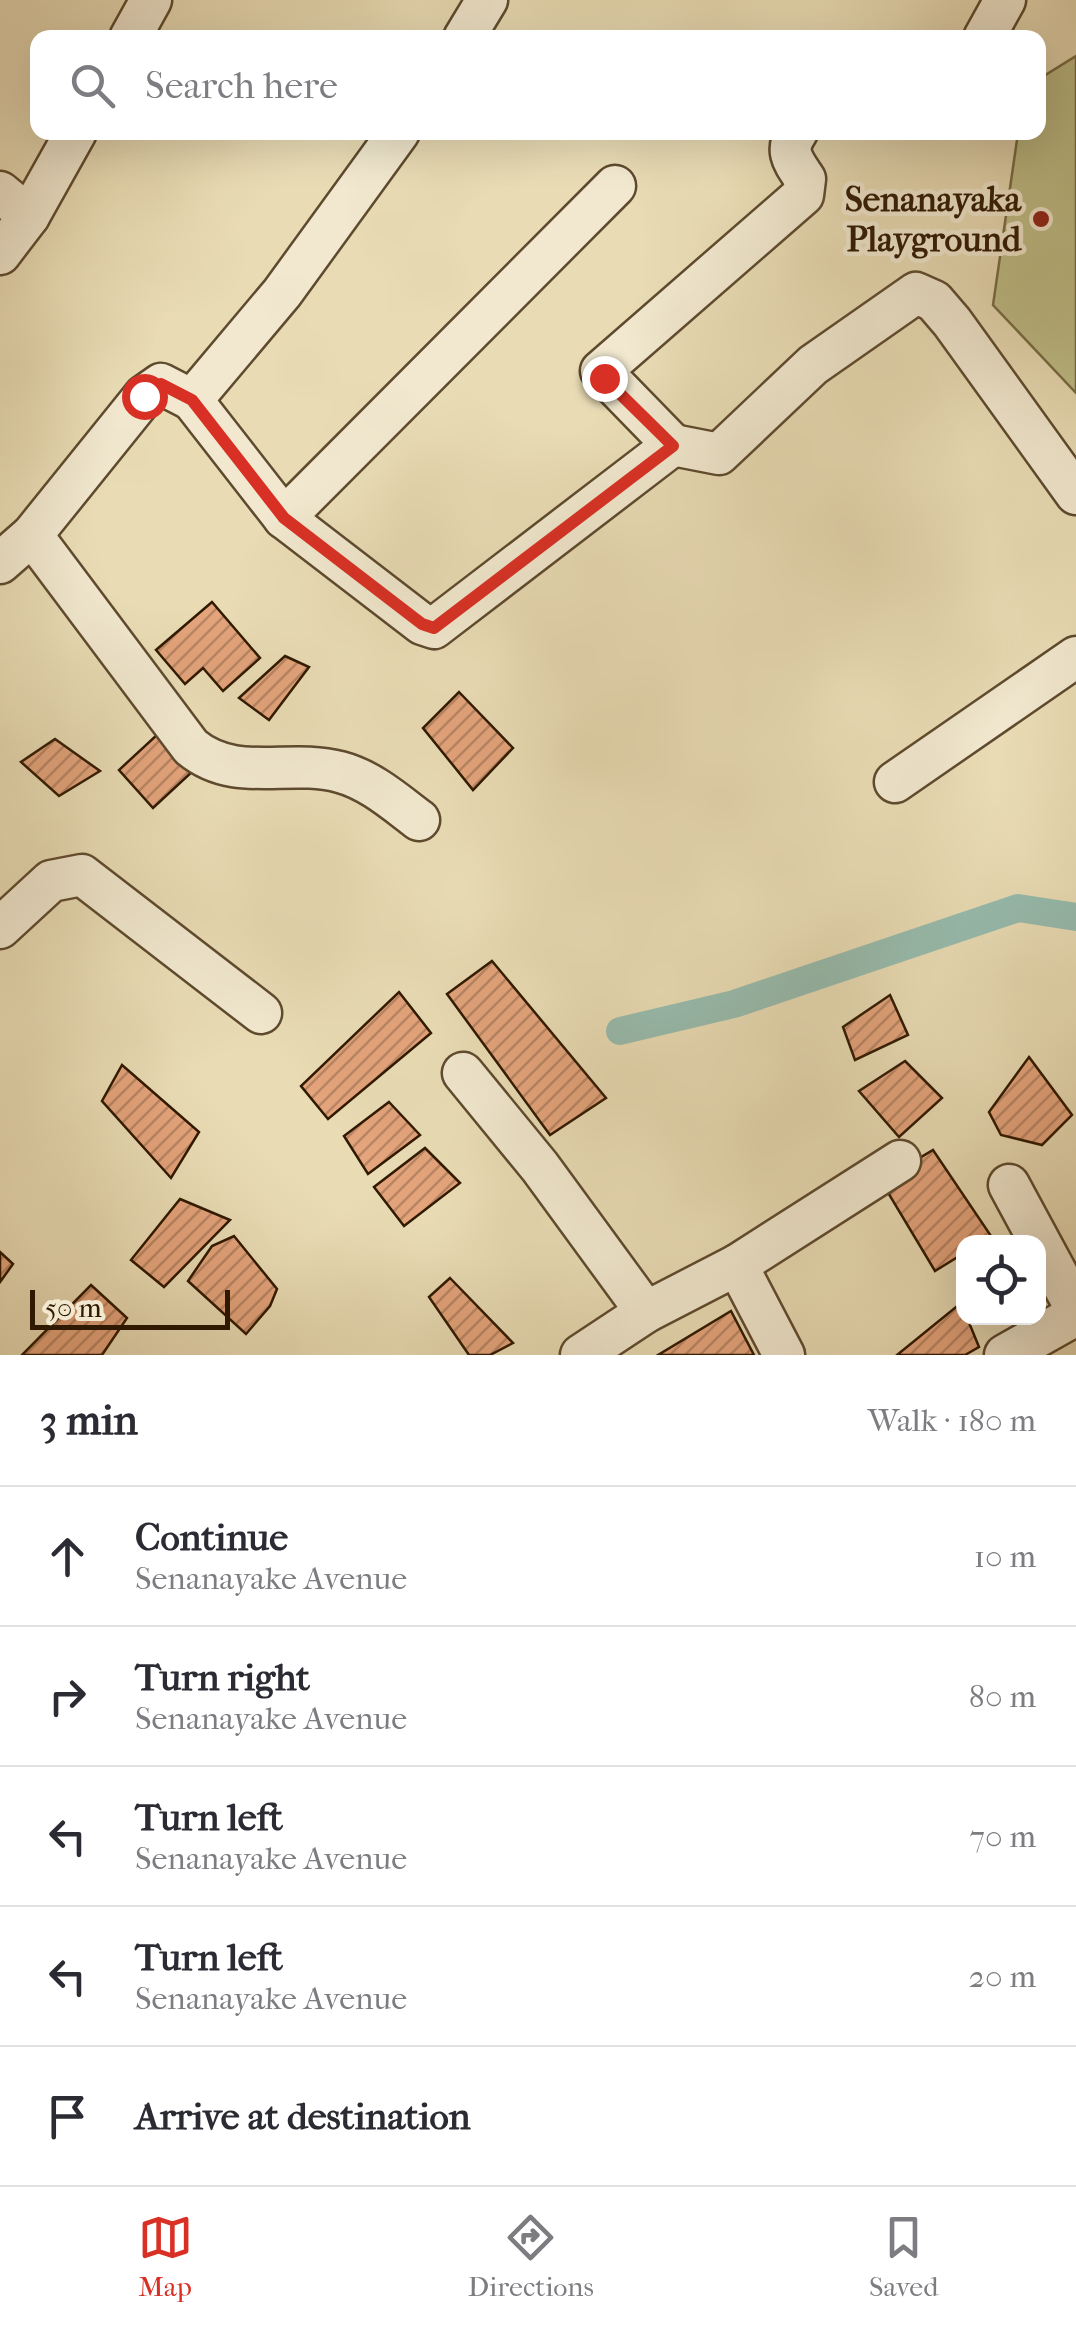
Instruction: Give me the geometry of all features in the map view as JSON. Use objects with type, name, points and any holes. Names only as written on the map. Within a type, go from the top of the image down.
[{"type":"street","points":[[135,30],[152,0]]},
{"type":"street","points":[[469,30],[487,0]]},
{"type":"street","points":[[988,30],[1005,0]]},
{"type":"street","points":[[0,254],[14,204],[69,140]]},
{"type":"street","points":[[192,400],[282,293],[392,140]]},
{"type":"street","points":[[792,140],[790,156],[805,179],[803,195],[601,370],[673,446],[719,454],[813,365],[916,293],[934,301],[952,322],[1076,494]]},
{"type":"street","points":[[284,518],[615,186]]},
{"type":"street","points":[[0,563],[32,535],[144,396],[161,384],[192,400],[284,518],[422,624],[434,628],[673,446]]},
{"type":"street","points":[[32,535],[191,747],[208,761],[227,768],[336,771],[366,782],[419,820]]},
{"type":"street","points":[[895,782],[1076,657]]},
{"type":"street","points":[[0,928],[51,881],[82,875],[261,1013]]},
{"type":"street","points":[[464,1072],[540,1167],[646,1312]]},
{"type":"street","points":[[581,1355],[646,1312],[737,1264],[900,1162]]},
{"type":"street","points":[[1005,1355],[1076,1312],[1009,1185]]},
{"type":"street","points":[[737,1264],[784,1355]]},
{"type":"green space","name":"Senanayaka Playground","points":[[1076,56],[1076,393],[993,305],[1017,140],[1046,140],[1046,75]]},
{"type":"building","points":[[212,602],[260,658],[223,691],[203,668],[185,684],[156,650]]},
{"type":"building","points":[[285,656],[309,667],[269,720],[239,698]]},
{"type":"building","points":[[459,692],[513,748],[473,790],[423,728]]},
{"type":"building","points":[[159,733],[193,771],[153,808],[119,770]]},
{"type":"building","points":[[55,739],[100,771],[59,796],[21,762]]},
{"type":"building","points":[[492,961],[606,1098],[550,1135],[447,994]]},
{"type":"building","points":[[399,992],[431,1033],[328,1119],[301,1086]]},
{"type":"building","points":[[890,995],[908,1035],[855,1060],[843,1027]]},
{"type":"building","points":[[1029,1057],[1072,1115],[1042,1145],[1001,1135],[989,1112]]},
{"type":"building","points":[[905,1061],[942,1098],[899,1137],[859,1091]]},
{"type":"building","points":[[122,1065],[199,1132],[171,1178],[102,1101]]},
{"type":"building","points":[[389,1102],[420,1135],[368,1174],[344,1136]]},
{"type":"building","points":[[425,1148],[460,1183],[404,1226],[374,1187]]},
{"type":"building","points":[[933,1150],[990,1235],[956,1235],[956,1258],[935,1271],[881,1181]]},
{"type":"building","points":[[180,1199],[230,1220],[164,1287],[131,1260]]},
{"type":"building","points":[[234,1236],[277,1289],[270,1306],[246,1334],[188,1281],[212,1246]]},
{"type":"building","points":[[0,1252],[13,1264],[0,1282]]},
{"type":"building","points":[[450,1278],[513,1343],[490,1355],[469,1355],[429,1297]]},
{"type":"building","points":[[91,1285],[127,1318],[102,1355],[22,1355]]},
{"type":"building","points":[[956,1307],[956,1325],[970,1325],[979,1347],[965,1355],[897,1355]]},
{"type":"building","points":[[731,1311],[754,1355],[658,1355]]},
{"type":"waterway","points":[[620,1031],[734,1004],[1018,908],[1076,917]]},
{"type":"place","name":"Senanayaka Playground","points":[[1041,219]]},
{"type":"route","points":[[144,396],[161,384],[192,400],[284,518],[422,624],[434,628],[673,446],[604,378]]}]
